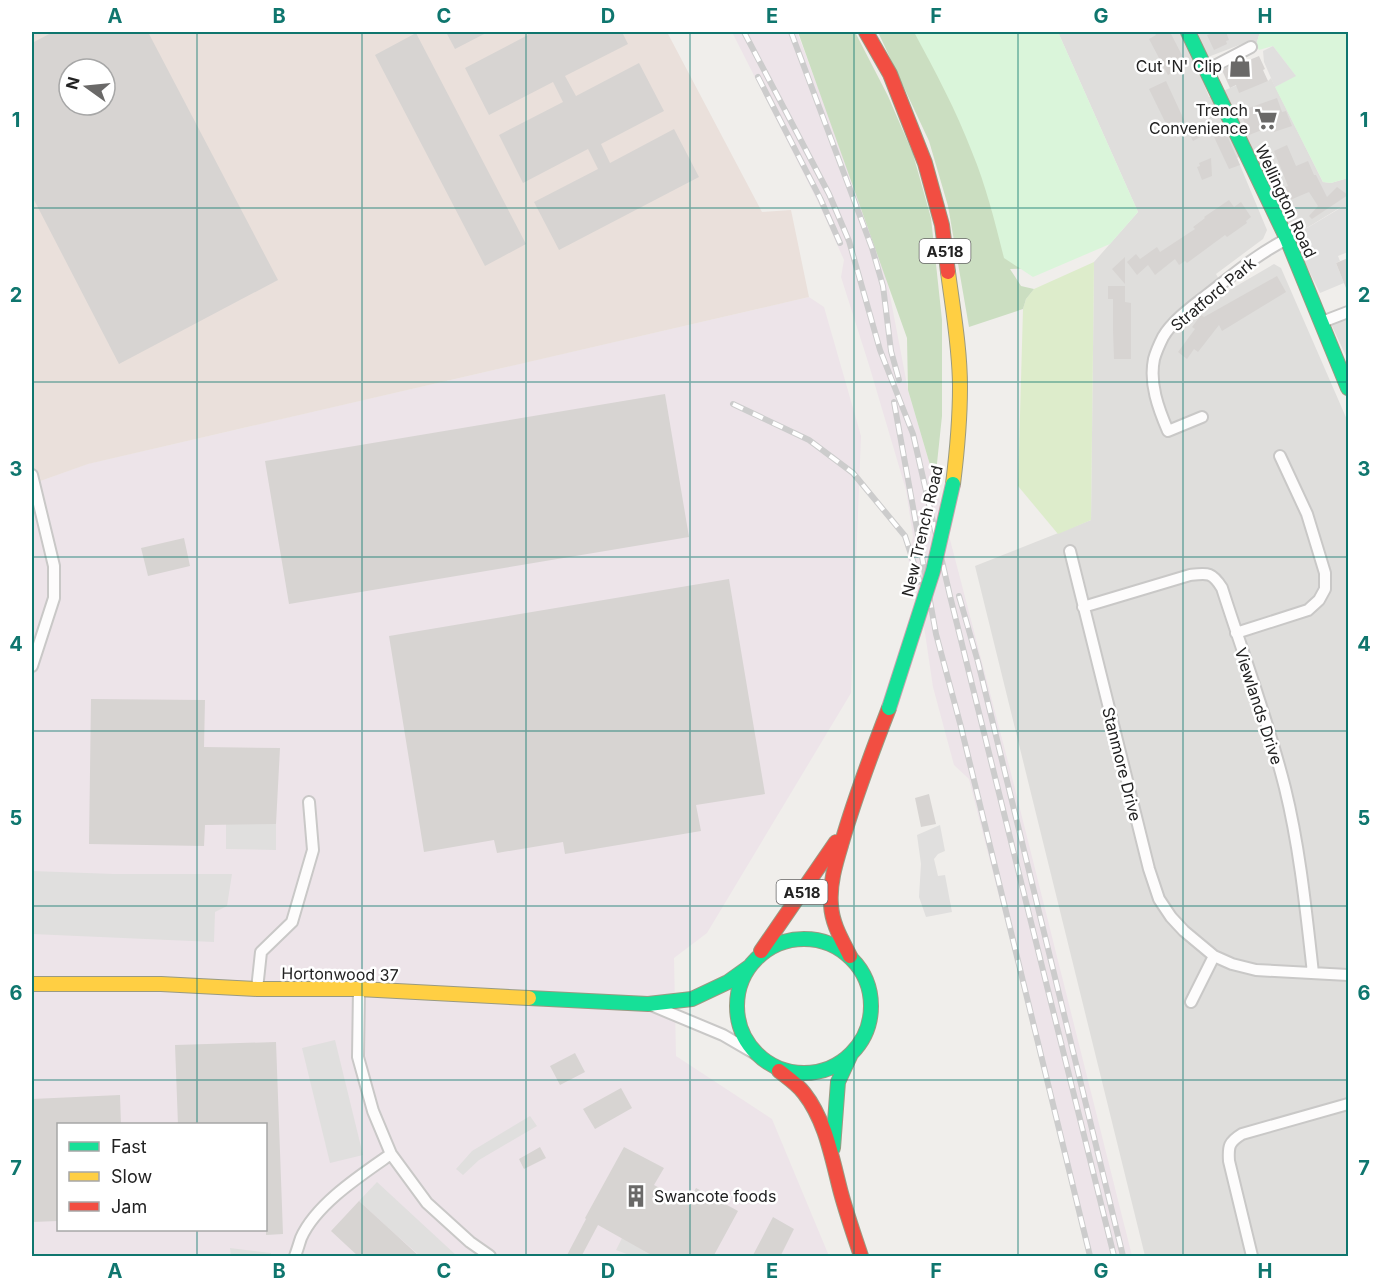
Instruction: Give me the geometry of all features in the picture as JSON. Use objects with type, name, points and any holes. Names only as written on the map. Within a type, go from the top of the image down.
[{"type":"main road","name":"New Trench Road","points":[[850,956],[832,915],[830,898],[833,874],[858,790],[889,708],[933,571],[953,484],[958,441],[960,387],[958,350],[942,225],[925,163],[891,74],[866,32]]},
{"type":"main road","name":"Wellington Road","points":[[1188,32],[1287,239],[1348,388]]},
{"type":"main road","name":"New Trench Road","points":[[753,962],[846,827]]},
{"type":"main road","points":[[832,1156],[838,1082],[869,1023],[872,1009],[871,996],[866,978],[859,966],[836,946],[810,938],[786,940],[769,948],[753,962],[739,985],[736,1001],[737,1018],[748,1044],[763,1059],[793,1081],[806,1096],[820,1123],[832,1156],[839,1188],[861,1257]]},
{"type":"main road","name":"Hortonwood 37","points":[[32,984],[161,984],[257,989],[359,989],[648,1004],[692,999],[728,982],[753,962]]},
{"type":"main road","points":[[763,1059],[785,1071],[800,1074],[823,1071],[837,1065],[851,1054]]},
{"type":"street","points":[[1207,70],[1251,47]]},
{"type":"street","name":"Stratford Park","points":[[1202,417],[1168,431],[1153,385],[1155,358],[1164,336],[1180,318],[1206,296],[1265,250],[1287,239]]},
{"type":"street","points":[[1322,322],[1348,312]]},
{"type":"street","points":[[1236,633],[1308,610],[1320,600],[1325,589],[1325,573],[1307,514],[1280,456]]},
{"type":"street","points":[[32,475],[54,566],[54,598],[32,666]]},
{"type":"street","name":"Stanmore Drive","points":[[1070,551],[1149,869],[1159,899],[1184,931],[1214,956],[1232,964],[1256,970],[1348,975]]},
{"type":"street","name":"Viewlands Drive","points":[[1083,607],[1190,575],[1206,573],[1215,578],[1222,588],[1285,788],[1301,861],[1313,973]]},
{"type":"street","points":[[257,989],[261,952],[292,922],[313,850],[309,802]]},
{"type":"street","points":[[1191,1002],[1214,956]]},
{"type":"street","points":[[359,989],[358,1058],[373,1111],[391,1154],[427,1203],[490,1257]]},
{"type":"street","name":"Hortonwood 37","points":[[648,1004],[723,1035],[763,1059]]},
{"type":"street","points":[[1252,1257],[1229,1161],[1228,1148],[1233,1139],[1242,1134],[1348,1104]]},
{"type":"street","points":[[295,1257],[301,1237],[316,1215],[346,1186],[391,1154]]},
{"type":"shaded area","points":[[32,32],[667,32],[762,212],[791,210],[809,297],[88,464],[32,484]]},
{"type":"shaded area","points":[[732,32],[797,32],[871,228],[888,285],[908,390],[935,482],[1013,781],[1132,1256],[1088,1256],[969,779],[954,765],[933,687],[925,633],[908,558],[913,536],[906,490],[841,277],[844,260],[819,204]]},
{"type":"shaded area","points":[[1058,32],[1260,32],[1256,45],[1242,44],[1195,62],[1209,97],[1242,83],[1268,81],[1271,78],[1323,182],[1331,183],[1348,178],[1348,214],[1341,207],[1292,237],[1253,151],[1237,158],[1267,230],[1263,239],[1216,274],[1226,292],[1274,264],[1281,268],[1348,422],[1348,1256],[1145,1256],[975,566],[1091,520],[1094,262],[1138,212]]},
{"type":"shaded area","points":[[1273,46],[1296,76],[1275,87],[1264,62],[1263,51]]},
{"type":"shaded area","points":[[1342,207],[1348,214],[1348,252],[1338,256],[1340,261],[1336,263],[1344,283],[1320,293],[1292,237]]},
{"type":"shaded area","points":[[809,297],[824,307],[861,436],[851,693],[707,933],[674,958],[676,1056],[772,1119],[829,1256],[32,1256],[32,484],[87,464]]},
{"type":"shaded area","points":[[1348,319],[1348,360],[1331,324]]},
{"type":"shaded area","points":[[226,824],[276,824],[276,850],[226,849]]},
{"type":"shaded area","points":[[940,825],[945,851],[934,859],[938,876],[945,875],[952,912],[926,917],[919,897],[921,864],[917,835]]},
{"type":"shaded area","points":[[32,871],[232,874],[227,906],[215,912],[214,942],[32,934]]},
{"type":"shaded area","points":[[335,1040],[363,1155],[330,1163],[302,1048]]},
{"type":"shaded area","points":[[530,1116],[537,1126],[479,1160],[463,1175],[456,1169],[472,1151]]},
{"type":"shaded area","points":[[377,1182],[457,1256],[420,1256],[359,1201]]},
{"type":"shaded area","points":[[622,1238],[655,1256],[632,1256],[616,1250]]},
{"type":"shaded area","points":[[230,1248],[271,1253],[271,1256],[231,1256]]},
{"type":"green space","points":[[798,32],[855,32],[888,96],[913,154],[931,218],[942,320],[942,416],[935,482],[908,390],[907,338]]},
{"type":"green space","points":[[878,32],[922,32],[1037,268],[1010,269],[1021,286],[1034,289],[1026,299],[1023,309],[969,327],[948,206],[929,141]]},
{"type":"green space","points":[[914,32],[1058,32],[1138,212],[1110,244],[1033,277],[1004,258],[986,191],[966,136]]},
{"type":"green space","points":[[1260,32],[1348,32],[1348,178],[1331,183],[1323,182],[1275,87],[1295,75],[1273,46],[1259,50],[1256,45]]},
{"type":"green space","points":[[1094,262],[1091,520],[1058,534],[1018,486],[1023,309],[1026,299],[1034,289]]},
{"type":"building","points":[[53,32],[148,32],[278,280],[119,364],[32,196],[32,43]]},
{"type":"building","points":[[446,32],[488,32],[455,49]]},
{"type":"building","points":[[526,32],[622,32],[628,44],[565,76],[576,96],[639,63],[664,111],[601,144],[610,163],[674,129],[699,177],[559,250],[534,202],[598,169],[588,149],[523,183],[499,135],[563,102],[553,82],[489,115],[465,68],[528,35]]},
{"type":"building","points":[[1154,32],[1170,32],[1187,65],[1168,75],[1149,39],[1156,35]]},
{"type":"building","points":[[1226,32],[1229,40],[1226,41],[1227,44],[1214,50],[1207,35]]},
{"type":"building","points":[[416,33],[526,244],[485,266],[375,55]]},
{"type":"building","points":[[1259,56],[1268,81],[1239,93],[1236,85],[1230,88],[1222,70]]},
{"type":"building","points":[[1166,81],[1185,122],[1169,130],[1149,89]]},
{"type":"building","name":"Trench Convenience","points":[[1277,98],[1282,112],[1286,111],[1292,126],[1274,132],[1272,126],[1249,135],[1240,111]]},
{"type":"building","points":[[1203,124],[1208,133],[1193,141],[1188,131]]},
{"type":"building","points":[[1226,133],[1240,165],[1229,169],[1214,137]]},
{"type":"building","points":[[1287,145],[1296,166],[1308,161],[1327,197],[1337,187],[1348,195],[1312,219],[1309,216],[1318,206],[1309,192],[1290,200],[1283,188],[1288,186],[1274,151]]},
{"type":"building","points":[[1211,158],[1212,176],[1202,180],[1197,167],[1200,166],[1199,163]]},
{"type":"building","points":[[1229,200],[1234,207],[1241,202],[1251,217],[1246,221],[1247,223],[1227,237],[1225,235],[1187,263],[1185,261],[1179,265],[1175,259],[1155,275],[1148,265],[1137,275],[1127,262],[1136,254],[1140,259],[1157,247],[1160,252],[1195,229],[1193,227],[1204,217]]},
{"type":"building","points":[[1125,257],[1125,284],[1112,269]]},
{"type":"building","points":[[1348,258],[1348,293],[1336,263]]},
{"type":"building","points":[[1277,276],[1286,292],[1222,331],[1219,325],[1198,352],[1194,349],[1187,359],[1178,352],[1195,329],[1192,327],[1201,315],[1204,317]]},
{"type":"building","points":[[1108,286],[1125,286],[1125,302],[1131,303],[1131,359],[1114,359],[1113,299],[1108,299]]},
{"type":"building","points":[[665,394],[689,537],[289,604],[265,461]]},
{"type":"building","points":[[184,538],[190,566],[148,576],[141,548]]},
{"type":"building","points":[[729,579],[765,794],[696,805],[701,831],[565,854],[563,842],[497,853],[494,840],[424,852],[389,636]]},
{"type":"building","points":[[91,699],[205,700],[204,747],[280,748],[276,824],[205,825],[204,846],[89,844]]},
{"type":"building","points":[[929,794],[936,824],[921,827],[915,798]]},
{"type":"building","points":[[276,1042],[283,1234],[266,1235],[267,1123],[178,1123],[175,1045]]},
{"type":"building","points":[[575,1053],[585,1072],[560,1085],[550,1066]]},
{"type":"building","points":[[621,1088],[632,1108],[595,1129],[583,1109]]},
{"type":"building","points":[[120,1095],[121,1123],[57,1123],[57,1221],[32,1222],[32,1099]]},
{"type":"building","points":[[540,1147],[546,1158],[524,1169],[519,1159]]},
{"type":"building","name":"Swancote foods","points":[[624,1147],[664,1168],[654,1185],[688,1203],[696,1188],[738,1211],[713,1257],[655,1257],[598,1225],[581,1257],[566,1257]]},
{"type":"building","points":[[359,1201],[420,1257],[359,1257],[331,1231]]},
{"type":"building","points":[[773,1217],[794,1229],[780,1257],[752,1257]]},
{"type":"railway","points":[[744,32],[829,194],[849,241],[880,350],[913,434],[950,596],[1114,1256]]},
{"type":"railway","points":[[791,32],[872,248],[883,286],[891,351],[899,380]]},
{"type":"railway","points":[[758,77],[820,198],[840,243]]},
{"type":"railway","points":[[894,402],[936,634],[961,727],[1090,1256]]},
{"type":"railway","points":[[733,404],[809,440],[853,473],[905,536],[920,582]]},
{"type":"railway","points":[[959,596],[978,662],[1123,1256]]},
{"type":"traffic: fast","points":[[1188,32],[1287,239],[1348,388]]},
{"type":"traffic: fast","points":[[889,708],[933,571],[953,484]]},
{"type":"traffic: fast","points":[[804,939],[830,944],[852,958],[866,980],[871,1006],[866,1032],[852,1054],[830,1068],[804,1073],[778,1068],[756,1054],[742,1032],[737,1006],[742,980],[756,958],[778,944],[804,939]]},
{"type":"traffic: fast","points":[[529,998],[648,1004],[692,999],[728,982],[749,967]]},
{"type":"traffic: fast","points":[[833,1148],[838,1082],[851,1054]]},
{"type":"traffic: slow","points":[[948,272],[960,373],[959,424],[953,484]]},
{"type":"traffic: slow","points":[[32,984],[161,984],[257,989],[359,989],[529,998]]},
{"type":"traffic: jam","points":[[866,32],[890,74],[925,163],[942,225],[948,272]]},
{"type":"traffic: jam","points":[[850,956],[833,919],[832,881],[852,808],[889,708]]},
{"type":"traffic: jam","points":[[761,951],[836,842]]},
{"type":"traffic: jam","points":[[779,1071],[801,1090],[818,1116],[861,1256]]},
{"type":"place","name":"Cut 'N' Clip","points":[[1240,66]]},
{"type":"place","name":"Trench Convenience","points":[[1266,119]]},
{"type":"place","name":"Swancote foods","points":[[636,1196]]}]
